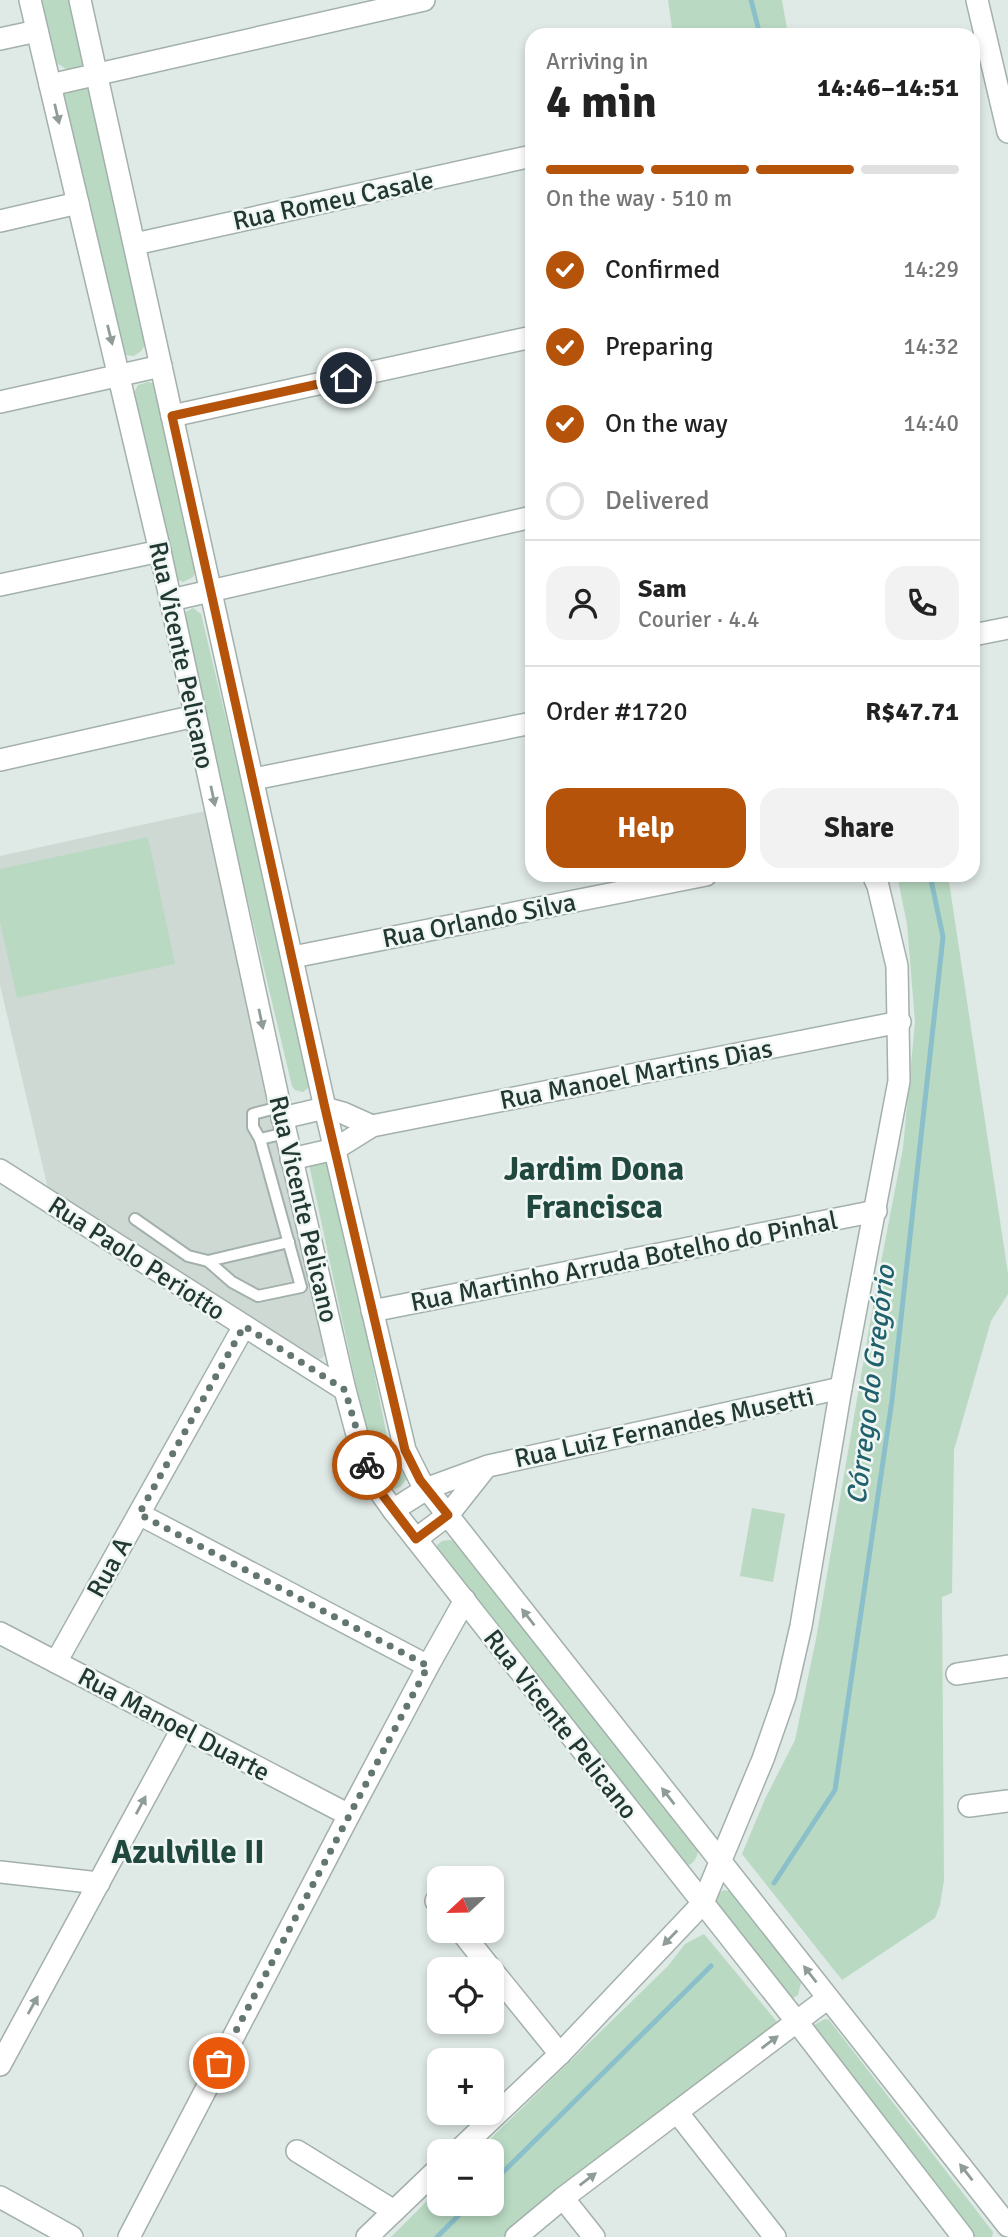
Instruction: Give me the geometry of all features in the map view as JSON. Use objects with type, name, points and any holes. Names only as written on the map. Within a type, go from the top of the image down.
[{"type":"street","name":"Rua Vicente Pelicano","points":[[30,0],[160,551],[291,1159],[363,1457],[378,1489],[393,1510],[963,2237]]},
{"type":"street","name":"Rua Vicente Pelicano","points":[[80,0],[325,1108],[405,1450],[416,1474],[1008,2226]]},
{"type":"street","points":[[50,85],[424,0]]},
{"type":"street","points":[[977,0],[1005,107],[1008,132]]},
{"type":"street","points":[[0,39],[37,31]]},
{"type":"street","name":"Rua Romeu Casale","points":[[135,244],[525,158]]},
{"type":"street","points":[[0,221],[78,203]]},
{"type":"street","points":[[172,416],[525,339]]},
{"type":"street","points":[[0,402],[161,366]]},
{"type":"street","points":[[171,600],[525,519]]},
{"type":"street","points":[[0,585],[160,551]]},
{"type":"street","points":[[980,634],[1008,628]]},
{"type":"street","points":[[0,760],[195,716]]},
{"type":"street","points":[[254,779],[525,724]]},
{"type":"street","name":"Rua Orlando Silva","points":[[293,957],[671,882]]},
{"type":"street","points":[[471,2139],[560,2054],[703,1903],[763,1759],[785,1696],[899,1081],[897,966],[876,882]]},
{"type":"street","name":"Rua Manoel Martins Dias","points":[[291,1159],[335,1149],[372,1126],[900,1022]]},
{"type":"street","points":[[283,1119],[325,1108],[372,1126]]},
{"type":"street","name":"Rua Paolo Periotto","points":[[0,1170],[345,1390]]},
{"type":"street","name":"Rua Martinho Arruda Botelho do Pinhal","points":[[372,1311],[876,1211]]},
{"type":"street","name":"Rua A","points":[[56,1661],[244,1326]]},
{"type":"street","name":"Rua Luiz Fernandes Musetti","points":[[393,1510],[428,1488],[488,1466],[841,1388]]},
{"type":"street","name":"Rua Luiz Fernandes Musetti","points":[[416,1539],[448,1515],[488,1466]]},
{"type":"street","points":[[139,1514],[428,1666]]},
{"type":"street","points":[[129,2237],[349,1815],[466,1600]]},
{"type":"street","name":"Rua Manoel Duarte","points":[[0,1633],[349,1815]]},
{"type":"street","points":[[957,1674],[1008,1666]]},
{"type":"street","points":[[0,2065],[182,1729]]},
{"type":"street","points":[[969,1806],[1008,1801]]},
{"type":"street","points":[[0,1872],[99,1884]]},
{"type":"street","points":[[470,1943],[481,1957]]},
{"type":"street","points":[[504,1985],[560,2054]]},
{"type":"street","points":[[516,2237],[563,2198],[828,1998]]},
{"type":"street","points":[[677,2112],[775,2237]]},
{"type":"street","points":[[297,2151],[394,2211]]},
{"type":"street","points":[[367,2237],[427,2179]]},
{"type":"street","points":[[0,2197],[72,2237]]},
{"type":"street","points":[[563,2198],[594,2237]]},
{"type":"lane","points":[[135,1219],[188,1256],[208,1261],[232,1282],[258,1296],[301,1287],[260,1139],[253,1127],[253,1114],[283,1119]]},
{"type":"lane","points":[[260,1139],[283,1119]]},
{"type":"lane","points":[[208,1261],[289,1242]]},
{"type":"shaded area","points":[[205,811],[325,1342],[326,1354],[321,1359],[314,1360],[49,1193],[0,985],[0,856]]},
{"type":"green space","points":[[42,0],[72,0],[85,66],[69,71],[57,63]]},
{"type":"green space","points":[[668,0],[782,0],[787,28],[672,28]]},
{"type":"green space","points":[[79,82],[91,88],[145,345],[134,356],[125,355],[121,351],[62,98],[68,88]]},
{"type":"green space","points":[[148,382],[156,387],[196,570],[193,577],[183,582],[174,578],[133,395],[138,385]]},
{"type":"green space","points":[[193,608],[201,614],[313,1081],[303,1092],[292,1086],[182,625],[184,613]]},
{"type":"green space","points":[[148,837],[175,964],[17,998],[0,922],[0,869]]},
{"type":"green space","points":[[898,882],[949,882],[1008,1274],[1008,1294],[991,1321],[954,1450],[952,1593],[942,1597],[944,1880],[940,1905],[935,1918],[842,1980],[742,1854],[765,1799],[795,1740],[816,1639],[903,1148],[915,1022],[907,924]]},
{"type":"green space","points":[[326,1159],[333,1169],[389,1446],[398,1455],[409,1476],[400,1487],[394,1489],[385,1482],[371,1454],[310,1169],[310,1164]]},
{"type":"green space","points":[[752,1508],[785,1514],[773,1582],[740,1576]]},
{"type":"green space","points":[[455,1541],[698,1851],[692,1863],[685,1866],[438,1552],[437,1545]]},
{"type":"green space","points":[[724,1890],[733,1892],[801,1983],[798,1995],[786,1998],[713,1902]]},
{"type":"green space","points":[[704,1934],[778,2023],[503,2237],[391,2237],[427,2201],[427,2216],[504,2216],[504,2139],[490,2139],[668,1966],[685,1944]]},
{"type":"green space","points":[[825,2019],[829,2020],[993,2232],[992,2237],[969,2237],[813,2031],[814,2025]]},
{"type":"waterway","name":"Córrego do Gregório","points":[[751,0],[758,28]]},
{"type":"waterway","name":"Córrego do Gregório","points":[[774,1883],[835,1790],[892,1400],[943,937],[931,882]]},
{"type":"waterway","name":"Córrego do Gregório","points":[[504,2171],[711,1966]]},
{"type":"waterway","name":"Córrego do Gregório","points":[[437,2237],[458,2216]]},
{"type":"way so far","points":[[219,2063],[428,1666],[139,1514],[244,1326],[345,1390],[367,1465]]},
{"type":"district","name":"Jardim Dona Francisca","points":[[594,1187]]},
{"type":"district","name":"Azulville II","points":[[188,1851]]},
{"type":"route","points":[[346,378],[172,416],[325,1108],[405,1450],[420,1480],[448,1515],[416,1539],[378,1489],[367,1465]]}]
